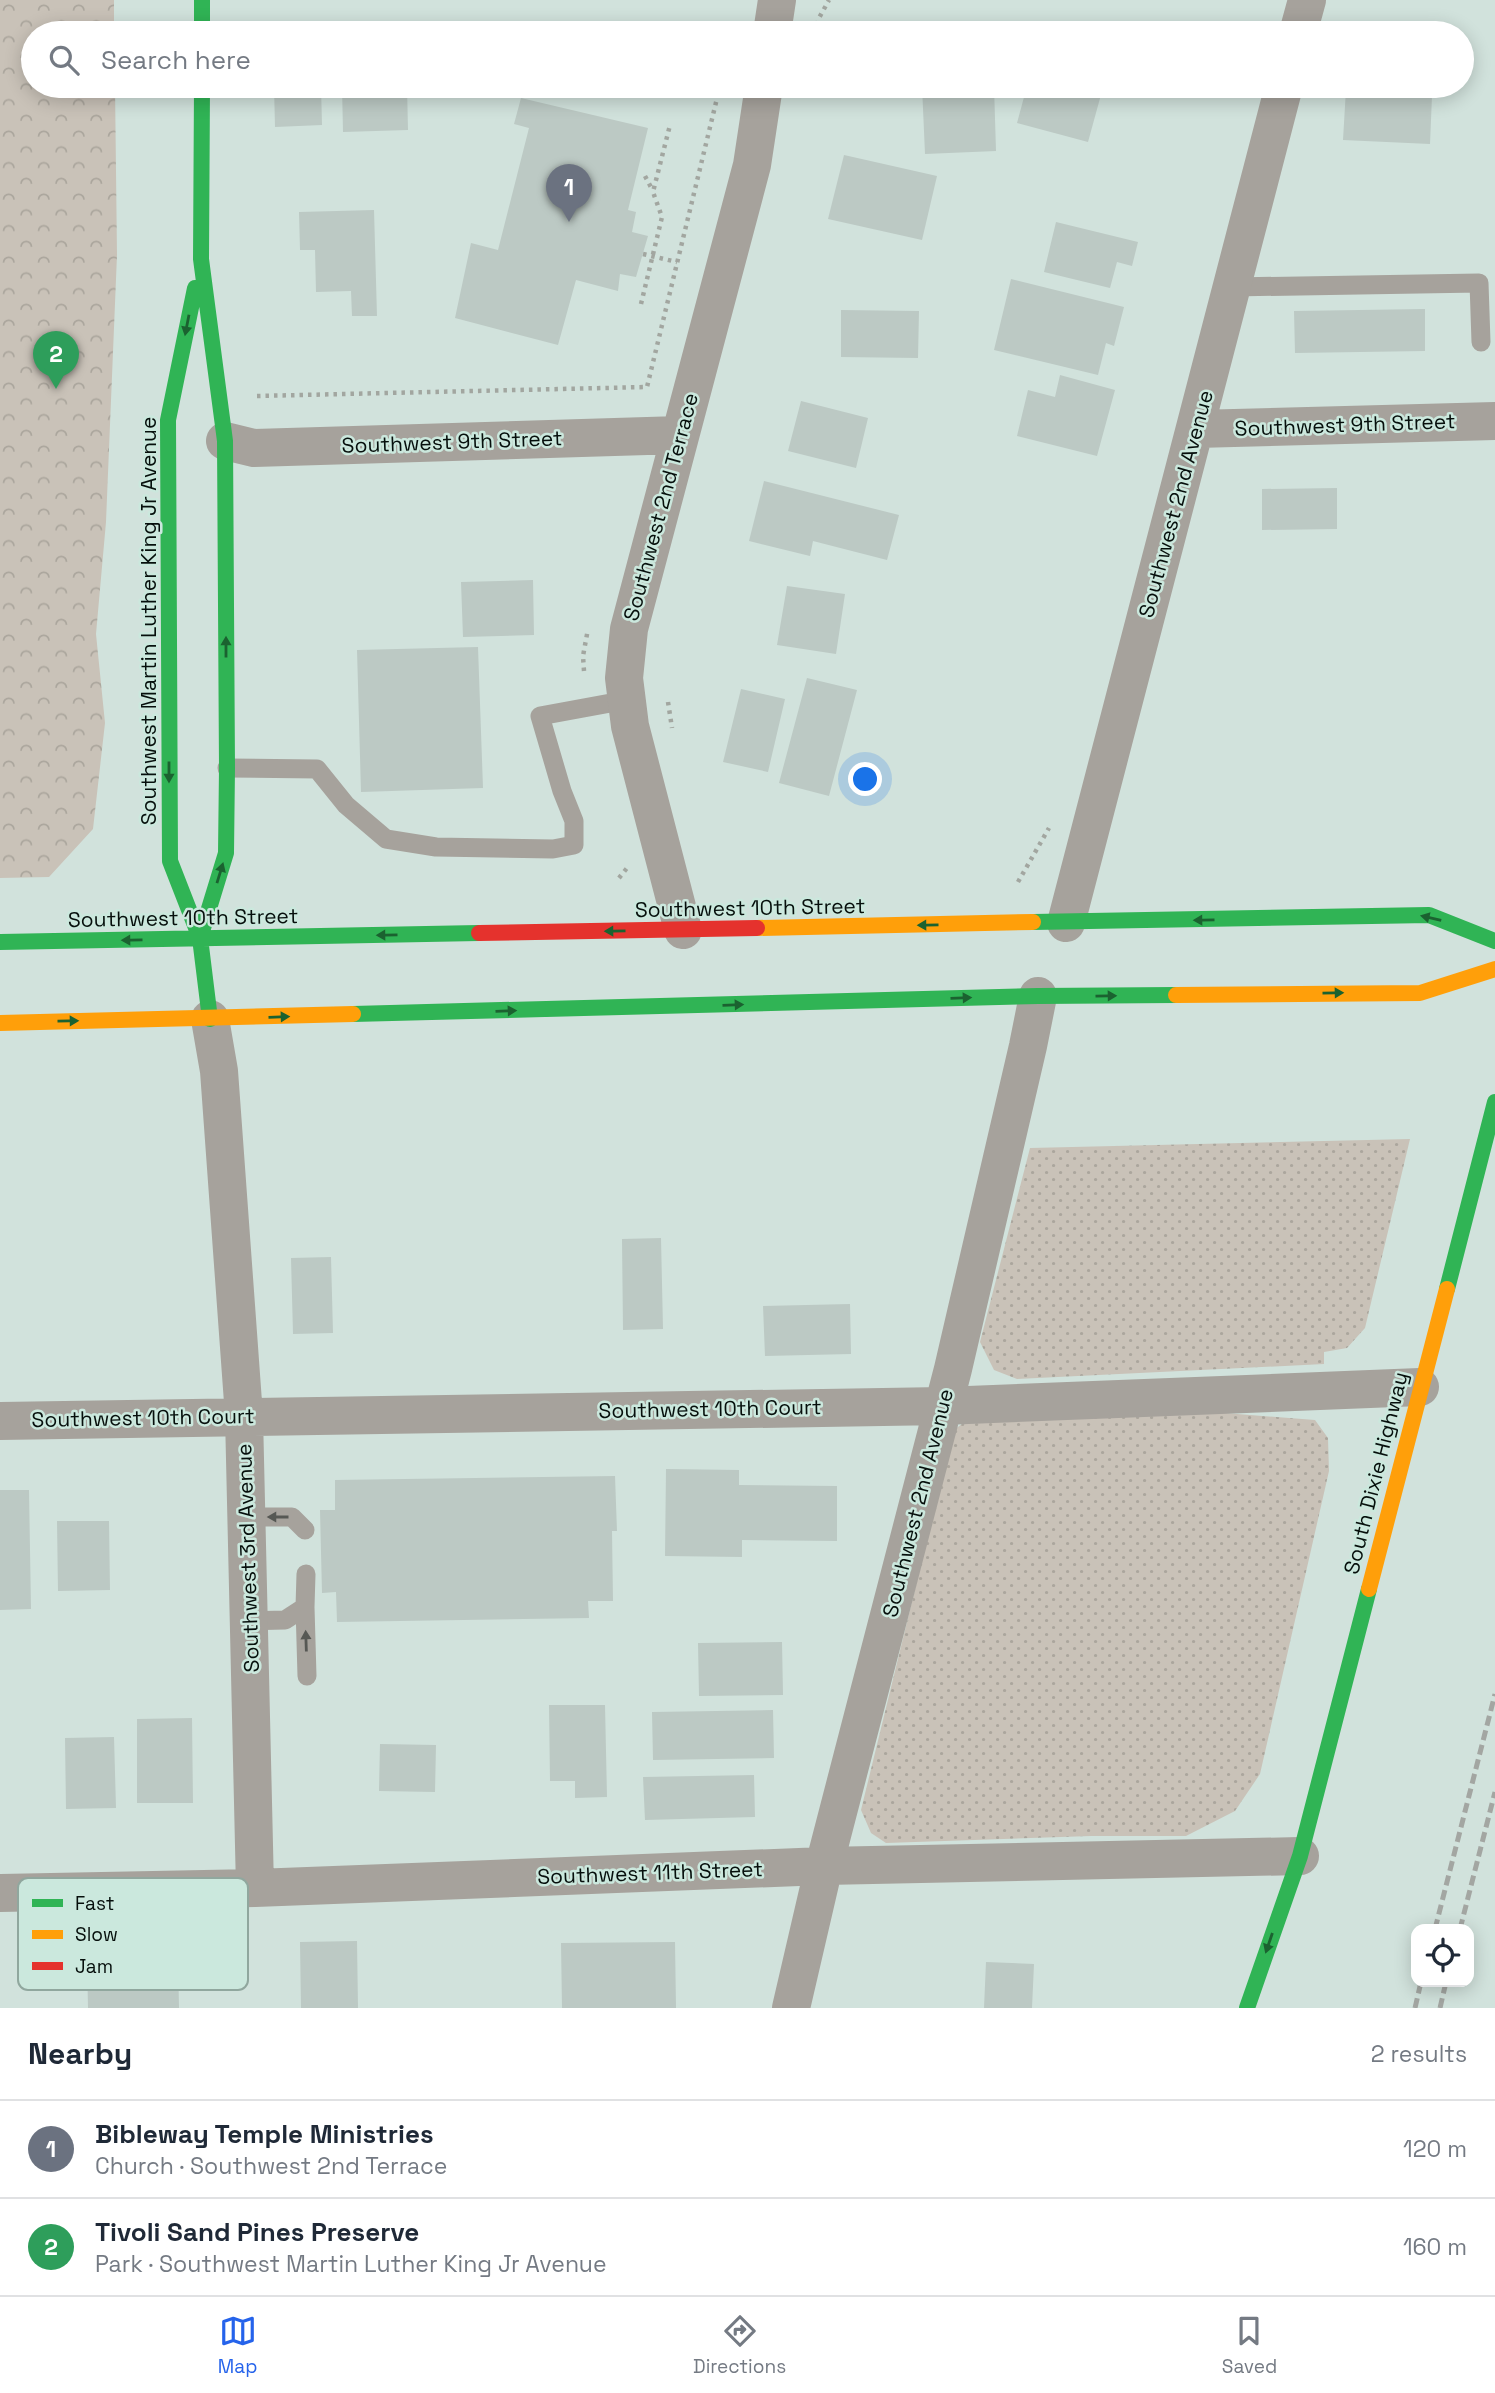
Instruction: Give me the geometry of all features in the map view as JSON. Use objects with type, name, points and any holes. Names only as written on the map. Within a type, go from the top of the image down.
[{"type":"main road","points":[[202,0],[202,21]]},
{"type":"main road","name":"Southwest Martin Luther King Jr Avenue","points":[[200,939],[226,853],[227,768],[225,441],[201,258],[202,98]]},
{"type":"main road","name":"Southwest Martin Luther King Jr Avenue","points":[[201,258],[168,420],[170,861],[200,939],[210,1019]]},
{"type":"main road","name":"Southwest 10th Street","points":[[0,942],[1429,915],[1495,941]]},
{"type":"main road","points":[[0,1023],[1038,996],[1420,993],[1495,969]]},
{"type":"main road","name":"South Dixie Highway","points":[[1247,2008],[1300,1856],[1495,1102]]},
{"type":"main road","name":"South Dixie Highway","points":[[1286,1944],[1300,1856]]},
{"type":"street","points":[[773,21],[776,0]]},
{"type":"street","points":[[1301,21],[1307,0]]},
{"type":"street","name":"Southwest 2nd Terrace","points":[[683,930],[630,726],[624,678],[629,629],[752,166],[762,98]]},
{"type":"street","name":"Southwest 2nd Avenue","points":[[1066,923],[1281,98]]},
{"type":"street","name":"Southwest 9th Street","points":[[1196,429],[1495,421]]},
{"type":"street","name":"Southwest 9th Street","points":[[225,441],[254,448],[680,435]]},
{"type":"street","name":"Southwest 2nd Avenue","points":[[791,2008],[824,1866],[943,1406],[1038,996]]},
{"type":"street","name":"Southwest 3rd Avenue","points":[[210,1019],[219,1071],[244,1416],[255,1888]]},
{"type":"street","name":"Southwest 10th Court","points":[[0,1421],[943,1406],[1420,1387]]},
{"type":"street","name":"Southwest 11th Street","points":[[248,1888],[824,1866],[1300,1856]]},
{"type":"street","name":"Southwest 11th Street","points":[[0,1893],[18,1893]]},
{"type":"lane","points":[[1232,286],[1479,283],[1481,342]]},
{"type":"lane","points":[[227,768],[317,769],[346,805],[386,839],[436,847],[553,849],[574,845],[574,821],[562,791],[540,716],[627,700]]},
{"type":"lane","points":[[247,1517],[292,1517],[305,1530]]},
{"type":"lane","points":[[306,1574],[307,1676]]},
{"type":"lane","points":[[249,1622],[285,1620],[305,1607]]},
{"type":"path","points":[[818,21],[829,0]]},
{"type":"path","points":[[253,396],[647,387],[717,98]]},
{"type":"path","points":[[653,192],[670,125]]},
{"type":"path","points":[[641,304],[662,217],[645,176]]},
{"type":"path","points":[[643,254],[677,262]]},
{"type":"path","points":[[668,696],[674,737]]},
{"type":"green space","points":[[0,0],[114,0],[114,21],[21,21],[21,98],[115,98],[117,255],[106,522],[96,634],[105,723],[93,829],[49,877],[0,878]]},
{"type":"green space","points":[[1410,1139],[1365,1328],[1347,1348],[1324,1352],[1324,1364],[1017,1379],[994,1370],[980,1342],[1030,1148]]},
{"type":"green space","points":[[1186,1410],[1315,1420],[1328,1438],[1329,1471],[1260,1774],[1235,1811],[1186,1836],[1091,1836],[886,1843],[871,1833],[861,1810],[954,1430],[971,1417]]},
{"type":"building","points":[[274,98],[321,98],[322,125],[275,127]]},
{"type":"building","points":[[342,98],[407,98],[408,130],[343,132]]},
{"type":"building","points":[[521,98],[648,128],[628,210],[636,212],[632,232],[648,236],[636,277],[620,274],[618,291],[576,280],[558,345],[455,318],[471,243],[498,250],[529,128],[514,124]]},
{"type":"building","points":[[923,98],[994,98],[996,151],[925,154]]},
{"type":"building","points":[[1024,98],[1100,98],[1088,142],[1017,123]]},
{"type":"building","points":[[1345,98],[1432,98],[1430,144],[1343,140]]},
{"type":"building","points":[[844,155],[937,176],[922,240],[828,219]]},
{"type":"building","points":[[374,210],[377,316],[352,316],[351,291],[316,292],[315,250],[300,250],[299,212]]},
{"type":"building","points":[[1056,222],[1138,242],[1132,266],[1117,262],[1110,288],[1044,272]]},
{"type":"building","points":[[1011,279],[1124,307],[1114,346],[1106,343],[1098,375],[994,350]]},
{"type":"building","points":[[1425,309],[1425,351],[1295,353],[1294,311]]},
{"type":"building","points":[[841,310],[919,311],[918,358],[841,357]]},
{"type":"building","points":[[1060,375],[1115,390],[1097,456],[1017,436],[1028,390],[1055,397]]},
{"type":"building","points":[[801,401],[868,418],[856,468],[788,451]]},
{"type":"building","points":[[764,481],[899,515],[887,560],[813,541],[810,556],[749,541]]},
{"type":"building","points":[[1337,488],[1337,529],[1262,530],[1262,489]]},
{"type":"building","points":[[533,580],[534,635],[463,637],[461,582]]},
{"type":"building","points":[[787,586],[845,594],[836,654],[777,645]]},
{"type":"building","points":[[478,647],[483,788],[361,792],[357,650]]},
{"type":"building","points":[[807,678],[857,690],[829,796],[779,783]]},
{"type":"building","points":[[741,689],[785,699],[768,772],[723,762]]},
{"type":"building","points":[[661,1238],[663,1329],[623,1330],[622,1239]]},
{"type":"building","points":[[331,1257],[333,1333],[293,1334],[291,1258]]},
{"type":"building","points":[[850,1304],[851,1354],[765,1356],[763,1306]]},
{"type":"building","points":[[666,1469],[739,1470],[739,1485],[837,1486],[837,1541],[742,1540],[742,1557],[665,1556]]},
{"type":"building","points":[[615,1476],[617,1531],[612,1531],[613,1601],[588,1601],[589,1618],[337,1622],[336,1592],[322,1593],[320,1510],[335,1510],[335,1480]]},
{"type":"building","points":[[0,1490],[29,1490],[31,1609],[0,1610]]},
{"type":"building","points":[[57,1521],[109,1521],[110,1590],[58,1591]]},
{"type":"building","points":[[782,1642],[783,1695],[699,1696],[698,1643]]},
{"type":"building","points":[[549,1705],[605,1705],[607,1797],[575,1798],[575,1781],[550,1781]]},
{"type":"building","points":[[773,1710],[774,1758],[653,1760],[652,1712]]},
{"type":"building","points":[[192,1718],[193,1803],[137,1803],[137,1719]]},
{"type":"building","points":[[114,1737],[116,1808],[66,1809],[65,1738]]},
{"type":"building","points":[[380,1744],[436,1745],[435,1792],[379,1791]]},
{"type":"building","points":[[754,1775],[755,1817],[645,1820],[643,1777]]},
{"type":"building","points":[[357,1941],[358,2008],[301,2008],[300,1942]]},
{"type":"building","points":[[675,1942],[676,2008],[562,2008],[561,1943]]},
{"type":"building","points":[[986,1962],[1034,1964],[1032,2008],[984,2008]]},
{"type":"building","points":[[88,1990],[179,1990],[179,2008],[88,2008]]},
{"type":"railway","points":[[1436,1924],[1495,1694]]},
{"type":"railway","points":[[1461,1924],[1495,1792]]},
{"type":"railway","points":[[1415,2008],[1420,1987]]},
{"type":"railway","points":[[1440,2008],[1445,1987]]},
{"type":"traffic: fast","points":[[202,0],[202,21]]},
{"type":"traffic: fast","points":[[200,938],[226,853],[227,768],[225,441],[201,259],[202,98]]},
{"type":"traffic: fast","points":[[195,288],[168,420],[170,861],[200,938],[210,1019]]},
{"type":"traffic: fast","points":[[1033,922],[1429,915],[1495,941]]},
{"type":"traffic: fast","points":[[0,942],[479,933]]},
{"type":"traffic: fast","points":[[353,1014],[1038,996],[1176,995]]},
{"type":"traffic: fast","points":[[1447,1289],[1495,1102]]},
{"type":"traffic: fast","points":[[1247,2008],[1300,1856],[1369,1589]]},
{"type":"traffic: slow","points":[[757,928],[1033,922]]},
{"type":"traffic: slow","points":[[1176,995],[1420,993],[1495,969]]},
{"type":"traffic: slow","points":[[0,1023],[353,1014]]},
{"type":"traffic: slow","points":[[1369,1589],[1447,1289]]},
{"type":"traffic: jam","points":[[479,933],[757,928]]},
{"type":"place","name":"Bibleway Temple Ministries","points":[[569,222]]},
{"type":"place","name":"Tivoli Sand Pines Preserve","points":[[56,389]]}]
